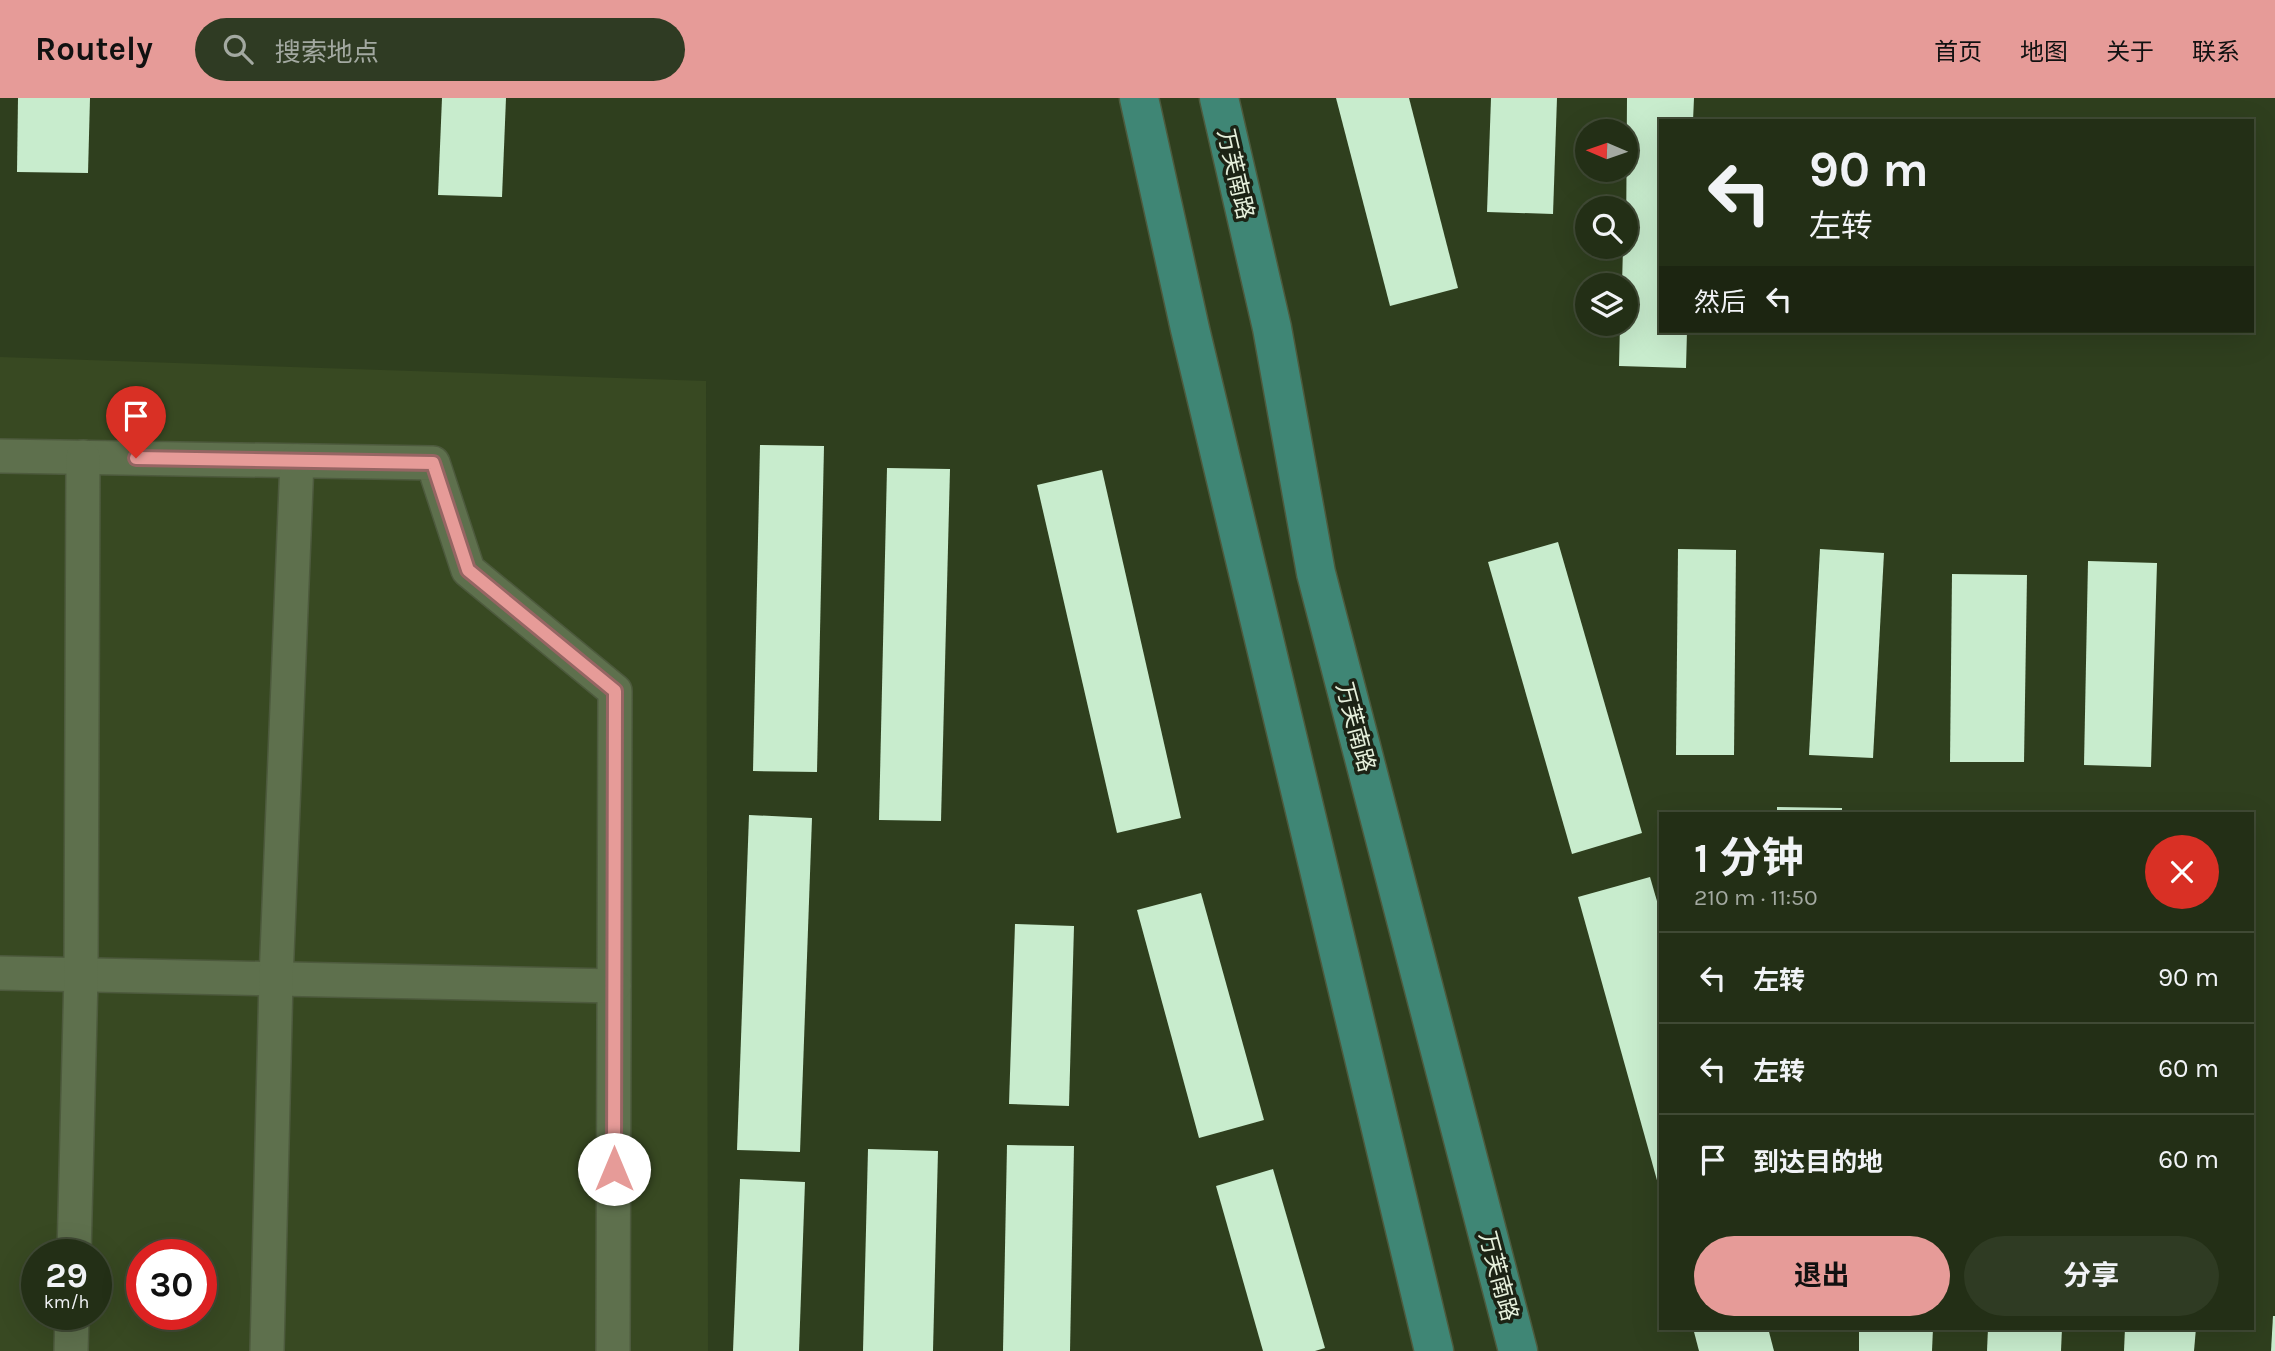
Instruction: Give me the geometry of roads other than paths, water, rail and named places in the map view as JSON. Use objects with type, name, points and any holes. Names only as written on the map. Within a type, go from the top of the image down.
[{"type":"main road","points":[[1139,98],[1193,342],[1434,1351]]},
{"type":"main road","name":"万芙南路","points":[[1219,98],[1272,328],[1316,573],[1518,1351]]},
{"type":"street","points":[[0,456],[433,463],[468,570],[615,691],[613,1351]]},
{"type":"street","points":[[74,1239],[82,975],[83,457]]},
{"type":"street","points":[[267,1351],[276,979],[297,461]]},
{"type":"street","points":[[0,973],[614,986]]},
{"type":"street","points":[[71,1351],[72,1330]]}]
